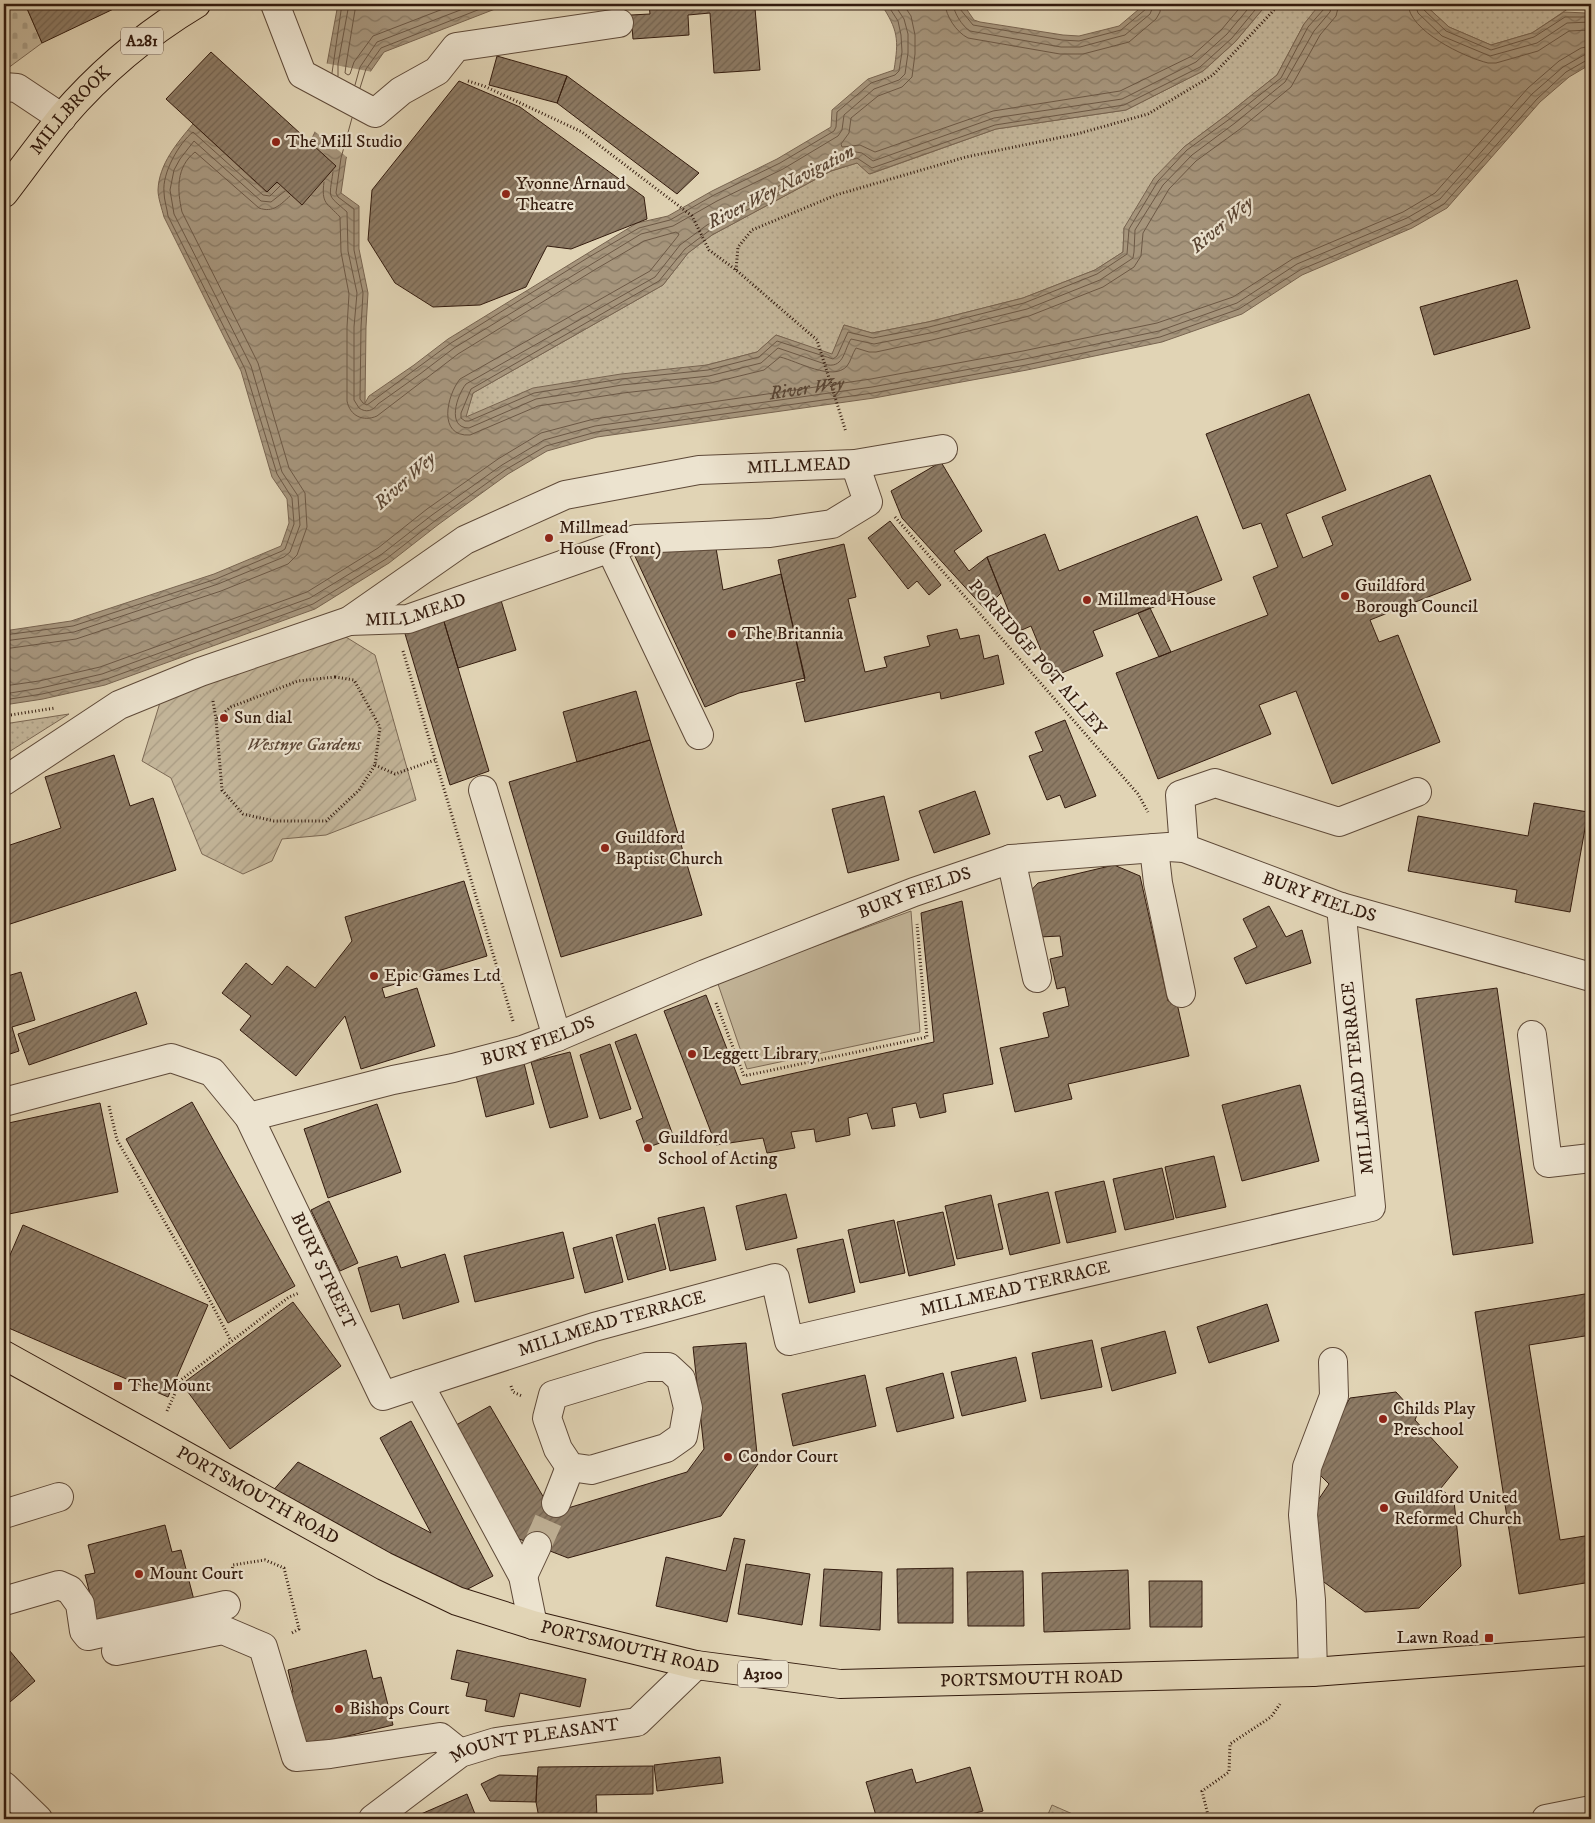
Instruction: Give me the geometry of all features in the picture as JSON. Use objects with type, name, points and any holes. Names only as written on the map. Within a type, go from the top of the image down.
[{"type":"main road","name":"MILLBROOK","points":[[4,193],[62,118],[92,85],[147,37],[196,4]]},
{"type":"main road","name":"PORTSMOUTH ROAD","points":[[4,1356],[384,1566],[457,1601],[533,1625],[696,1664],[840,1684],[1313,1672],[1591,1651]]},
{"type":"street","points":[[275,4],[302,74],[375,113],[401,91],[437,71],[456,47],[619,23]]},
{"type":"street","points":[[4,87],[17,88],[62,118]]},
{"type":"street","points":[[855,464],[943,449]]},
{"type":"street","name":"MILLMEAD","points":[[4,781],[119,705],[200,672],[349,621],[465,540],[565,495],[699,470],[855,464],[868,502],[832,524],[770,534],[636,539],[408,619],[349,621]]},
{"type":"street","points":[[610,548],[699,735]]},
{"type":"street","points":[[1181,993],[1158,882],[1169,847],[1180,796],[1215,783],[1339,822],[1417,792]]},
{"type":"street","points":[[483,790],[558,1037]]},
{"type":"street","name":"BURY FIELDS","points":[[249,1117],[393,1080],[453,1068],[522,1050],[558,1037],[705,974],[914,892],[1011,860],[1169,847],[1341,907],[1591,977]]},
{"type":"street","points":[[1011,860],[1037,978]]},
{"type":"street","name":"MILLMEAD TERRACE","points":[[419,1384],[594,1327],[775,1278],[789,1341],[1371,1207],[1341,907]]},
{"type":"street","points":[[1532,1035],[1548,1163],[1591,1158]]},
{"type":"street","name":"BURY STREET","points":[[4,1102],[171,1058],[212,1072],[249,1117],[383,1396],[419,1384]]},
{"type":"street","points":[[1313,1672],[1311,1600],[1303,1515],[1307,1467],[1334,1396],[1333,1362]]},
{"type":"street","points":[[646,1367],[668,1368],[681,1379],[688,1408],[683,1436],[666,1448],[591,1470],[570,1467],[558,1449],[547,1418],[554,1395],[646,1367]]},
{"type":"street","points":[[419,1384],[523,1576],[533,1625]]},
{"type":"street","points":[[556,1503],[570,1467]]},
{"type":"street","points":[[4,1514],[59,1497]]},
{"type":"street","points":[[523,1576],[537,1546]]},
{"type":"street","points":[[4,1601],[59,1585],[70,1590],[80,1604],[84,1631],[88,1636],[226,1605]]},
{"type":"street","points":[[116,1651],[223,1630],[263,1647],[296,1756],[330,1754],[440,1737],[460,1753]]},
{"type":"street","name":"MOUNT PLEASANT","points":[[373,1819],[460,1753],[496,1742],[637,1722],[696,1664]]},
{"type":"street","points":[[4,1786],[38,1819]]},
{"type":"street","points":[[1546,1819],[1591,1810]]},
{"type":"path","points":[[736,270],[738,247],[752,230],[836,194],[966,157],[1077,134],[1148,114],[1214,75],[1274,10],[1282,4]]},
{"type":"path","points":[[437,71],[484,86],[582,132],[692,216],[709,250],[736,270],[817,340],[840,413]]},
{"type":"path","name":"PORRIDGE POT ALLEY","points":[[868,502],[893,515],[1132,787],[1169,847]]},
{"type":"path","points":[[393,619],[522,1050]]},
{"type":"path","points":[[335,677],[354,680],[380,727],[375,764],[359,790],[326,820],[274,821],[243,814],[222,790],[216,719],[231,707],[298,682],[335,677]]},
{"type":"path","points":[[375,764],[395,774],[435,760]]},
{"type":"path","points":[[705,974],[744,1076],[927,1036],[914,892]]},
{"type":"path","points":[[102,1076],[116,1140],[231,1341]]},
{"type":"path","points":[[166,1412],[180,1380],[289,1297],[327,1280]]},
{"type":"path","points":[[233,1565],[264,1560],[284,1568],[299,1629],[263,1647]]},
{"type":"path","points":[[1209,1819],[1202,1791],[1229,1772],[1230,1744],[1271,1717],[1281,1703]]},
{"type":"green space","points":[[4,4],[25,4],[42,43],[4,71]]},
{"type":"green space","points":[[1267,4],[1321,5],[1304,24],[1277,75],[1184,147],[1124,228],[1123,252],[1095,270],[1023,298],[928,322],[872,333],[844,325],[832,355],[776,335],[757,352],[707,365],[465,418],[473,393],[663,285],[688,253],[712,235],[831,171],[857,163],[870,174],[996,129],[1126,110],[1203,71],[1235,42]]},
{"type":"green space","points":[[1424,4],[1575,4],[1532,33],[1491,45],[1449,27]]},
{"type":"green space","name":"Westnye Gardens","points":[[341,634],[375,655],[416,800],[326,835],[282,839],[272,861],[243,874],[202,854],[171,778],[142,761],[162,696]]},
{"type":"green space","points":[[69,714],[4,755],[4,724]]},
{"type":"green space","points":[[911,911],[920,1032],[747,1069],[718,984]]},
{"type":"green space","points":[[1052,1805],[1084,1819],[1046,1819]]},
{"type":"water","points":[[338,4],[508,4],[384,52],[370,72],[346,159],[341,193],[359,206],[359,249],[368,293],[365,403],[369,396],[448,339],[637,223],[668,216],[712,191],[777,159],[831,127],[832,110],[868,79],[894,70],[896,35],[891,21],[881,4],[963,4],[974,20],[980,22],[1079,36],[1119,26],[1145,4],[1267,4],[1235,42],[1203,71],[1126,110],[996,129],[869,174],[857,163],[831,171],[712,235],[688,253],[663,285],[473,393],[466,417],[533,388],[621,374],[707,365],[757,352],[776,335],[832,354],[844,325],[872,333],[928,322],[1023,298],[1095,270],[1123,252],[1124,228],[1154,178],[1184,147],[1277,75],[1304,24],[1320,4],[1424,4],[1449,27],[1491,45],[1532,33],[1564,12],[1586,13],[1591,9],[1591,64],[1569,77],[1540,102],[1447,208],[1412,228],[1302,275],[1242,314],[1162,342],[1027,370],[874,398],[597,437],[547,451],[508,474],[389,563],[315,609],[105,685],[43,699],[4,705],[4,631],[71,621],[214,574],[281,546],[289,523],[287,499],[272,477],[241,371],[164,217],[159,200],[159,180],[170,154],[193,124],[266,192],[277,182],[310,142],[326,110],[327,64]]},
{"type":"pier","points":[[324,63],[373,72],[348,158],[313,130],[323,109]]},
{"type":"building","points":[[25,4],[124,4],[42,43]]},
{"type":"building","points":[[649,4],[767,4],[767,7],[755,8],[760,70],[714,73],[710,13],[688,15],[689,35],[633,39],[631,15],[650,14]]},
{"type":"building","points":[[211,52],[336,166],[302,205],[277,182],[267,192],[166,99]]},
{"type":"building","points":[[497,56],[567,76],[557,103],[489,85]]},
{"type":"building","points":[[567,76],[699,173],[677,194],[557,103]]},
{"type":"building","name":"Yvonne Arnaud Theatre","points":[[459,81],[520,107],[644,197],[647,219],[571,249],[547,246],[526,287],[480,305],[433,307],[395,283],[368,240],[372,190]]},
{"type":"building","points":[[1517,280],[1530,328],[1434,355],[1420,307]]},
{"type":"building","name":"Guildford Borough Council","points":[[1309,394],[1346,490],[1286,514],[1303,558],[1333,545],[1322,517],[1430,475],[1471,580],[1370,620],[1379,642],[1398,635],[1440,742],[1332,784],[1296,691],[1259,705],[1271,734],[1158,779],[1116,673],[1268,615],[1253,577],[1278,567],[1261,523],[1243,529],[1206,434]]},
{"type":"building","points":[[941,462],[982,531],[954,551],[969,571],[987,557],[1001,593],[985,609],[902,518],[891,491]]},
{"type":"building","name":"Millmead House","points":[[1197,516],[1222,580],[1093,631],[1103,656],[1052,677],[1031,626],[1017,632],[987,557],[1045,534],[1059,571]]},
{"type":"building","points":[[890,521],[941,585],[929,595],[917,581],[908,589],[868,538]]},
{"type":"building","name":"The Britannia","points":[[715,542],[723,590],[781,574],[805,678],[739,693],[705,707],[633,552]]},
{"type":"building","points":[[844,544],[856,597],[848,599],[865,672],[887,667],[884,657],[930,646],[927,636],[957,629],[960,639],[979,635],[984,659],[998,655],[1004,684],[941,699],[940,692],[805,722],[796,683],[805,681],[778,560]]},
{"type":"building","points":[[500,597],[516,650],[458,668],[442,615]]},
{"type":"building","points":[[1150,608],[1171,652],[1159,657],[1138,613]]},
{"type":"building","points":[[442,615],[489,771],[450,785],[403,627]]},
{"type":"building","points":[[636,691],[650,740],[577,762],[563,712]]},
{"type":"building","points":[[1065,720],[1096,796],[1065,808],[1060,795],[1047,800],[1029,756],[1043,751],[1035,732]]},
{"type":"building","name":"Guildford Baptist Church","points":[[650,740],[702,915],[561,957],[509,782]]},
{"type":"building","points":[[114,755],[130,806],[153,798],[176,870],[4,926],[4,847],[61,828],[45,777]]},
{"type":"building","points":[[975,791],[990,834],[934,853],[919,811]]},
{"type":"building","points":[[884,796],[899,860],[848,873],[832,809]]},
{"type":"building","points":[[1534,803],[1588,812],[1570,912],[1515,902],[1517,890],[1408,871],[1418,816],[1528,836]]},
{"type":"building","points":[[1114,865],[1140,876],[1168,1001],[1176,999],[1189,1056],[1068,1084],[1072,1099],[1015,1112],[1000,1048],[1049,1037],[1043,1013],[1069,1006],[1065,987],[1057,989],[1050,959],[1063,956],[1060,936],[1039,937],[1025,897],[1038,883]]},
{"type":"building","name":"Epic Games Ltd","points":[[464,881],[487,956],[382,988],[385,998],[417,988],[435,1046],[361,1069],[345,1016],[296,1076],[240,1030],[251,1016],[222,993],[246,963],[272,985],[287,966],[315,988],[352,941],[345,917]]},
{"type":"building","points":[[962,901],[993,1084],[943,1094],[946,1112],[920,1118],[916,1103],[892,1108],[895,1126],[872,1129],[867,1113],[848,1118],[850,1135],[816,1142],[814,1129],[791,1132],[795,1148],[767,1153],[763,1138],[716,1145],[664,1011],[706,995],[741,1085],[934,1042],[921,913]]},
{"type":"building","points":[[1269,906],[1286,937],[1302,930],[1311,963],[1246,984],[1234,958],[1257,947],[1243,919]]},
{"type":"building","points":[[21,972],[35,1020],[12,1027],[19,1051],[4,1056],[4,977]]},
{"type":"building","points":[[1497,988],[1533,1243],[1453,1255],[1416,999]]},
{"type":"building","points":[[136,992],[147,1024],[29,1065],[18,1034]]},
{"type":"building","points":[[636,1034],[674,1138],[646,1148],[636,1121],[643,1118],[615,1042]]},
{"type":"building","points":[[610,1044],[631,1109],[600,1119],[580,1055]]},
{"type":"building","points":[[570,1052],[588,1117],[550,1128],[531,1062]]},
{"type":"building","points":[[523,1059],[534,1104],[486,1117],[475,1071]]},
{"type":"building","points":[[1300,1085],[1319,1161],[1242,1181],[1222,1105]]},
{"type":"building","points":[[192,1102],[295,1286],[228,1323],[126,1139]]},
{"type":"building","points":[[100,1103],[118,1192],[4,1215],[4,1124]]},
{"type":"building","points":[[377,1104],[401,1172],[328,1198],[304,1129]]},
{"type":"building","points":[[1214,1156],[1226,1207],[1176,1218],[1165,1167]]},
{"type":"building","points":[[1162,1168],[1174,1219],[1125,1230],[1113,1179]]},
{"type":"building","points":[[1104,1181],[1116,1232],[1067,1243],[1055,1192]]},
{"type":"building","points":[[1048,1192],[1060,1243],[1010,1255],[998,1204]]},
{"type":"building","points":[[786,1194],[797,1238],[746,1250],[736,1206]]},
{"type":"building","points":[[991,1195],[1003,1249],[957,1259],[945,1206]]},
{"type":"building","points":[[329,1201],[358,1263],[340,1271],[311,1210]]},
{"type":"building","points":[[704,1207],[716,1260],[670,1271],[658,1218]]},
{"type":"building","points":[[943,1212],[955,1265],[909,1276],[897,1222]]},
{"type":"building","points":[[894,1220],[905,1273],[860,1283],[848,1230]]},
{"type":"building","points":[[655,1224],[666,1269],[628,1280],[616,1235]]},
{"type":"building","points":[[23,1225],[208,1305],[168,1397],[4,1326],[4,1269]]},
{"type":"building","points":[[563,1232],[574,1278],[475,1302],[464,1256]]},
{"type":"building","points":[[612,1237],[623,1282],[585,1293],[573,1248]]},
{"type":"building","points":[[843,1239],[855,1292],[809,1303],[797,1249]]},
{"type":"building","points":[[445,1254],[459,1302],[403,1319],[399,1304],[371,1312],[358,1268],[397,1256],[401,1268]]},
{"type":"building","points":[[1591,1293],[1591,1335],[1529,1345],[1560,1540],[1591,1535],[1591,1582],[1519,1594],[1475,1312]]},
{"type":"building","points":[[293,1302],[341,1366],[230,1449],[182,1384]]},
{"type":"building","points":[[1267,1304],[1279,1341],[1209,1363],[1197,1327]]},
{"type":"building","points":[[1165,1331],[1176,1373],[1112,1391],[1101,1348]]},
{"type":"building","points":[[1092,1340],[1102,1387],[1041,1399],[1032,1353]]},
{"type":"building","name":"Condor Court","points":[[746,1343],[758,1464],[721,1516],[568,1558],[509,1535],[449,1429],[490,1406],[544,1498],[568,1508],[687,1472],[704,1449],[693,1347]]},
{"type":"building","points":[[1016,1357],[1026,1401],[962,1416],[951,1372]]},
{"type":"building","points":[[943,1373],[954,1418],[897,1432],[886,1388]]},
{"type":"building","points":[[865,1375],[876,1426],[793,1446],[782,1394]]},
{"type":"building","name":"Guildford United Reformed Church","points":[[1396,1392],[1417,1415],[1415,1420],[1458,1467],[1441,1488],[1454,1501],[1461,1566],[1419,1608],[1365,1612],[1317,1577],[1308,1515],[1329,1484],[1311,1466],[1350,1398]]},
{"type":"building","points":[[411,1421],[493,1576],[462,1592],[271,1493],[298,1462],[431,1533],[380,1438]]},
{"type":"building","name":"Mount Court","points":[[165,1525],[172,1552],[181,1550],[194,1600],[98,1625],[85,1575],[95,1573],[88,1545]]},
{"type":"building","points":[[734,1538],[745,1540],[727,1622],[656,1606],[666,1557],[726,1571]]},
{"type":"building","points":[[746,1564],[810,1574],[802,1625],[738,1614]]},
{"type":"building","points":[[953,1568],[953,1623],[898,1623],[897,1569]]},
{"type":"building","points":[[824,1569],[882,1572],[880,1630],[820,1626]]},
{"type":"building","points":[[1128,1570],[1130,1629],[1044,1632],[1042,1573]]},
{"type":"building","points":[[1023,1571],[1024,1626],[968,1626],[967,1572]]},
{"type":"building","points":[[1149,1581],[1202,1581],[1202,1627],[1150,1627]]},
{"type":"building","points":[[4,1644],[35,1681],[4,1707]]},
{"type":"building","name":"Bishops Court","points":[[366,1650],[373,1679],[381,1677],[393,1725],[299,1748],[286,1694],[293,1692],[288,1670]]},
{"type":"building","points":[[457,1650],[586,1679],[580,1707],[520,1693],[514,1717],[485,1711],[487,1700],[466,1696],[469,1683],[451,1679]]},
{"type":"building","points":[[720,1757],[723,1783],[657,1791],[654,1765]]},
{"type":"building","points":[[653,1766],[653,1794],[596,1795],[597,1817],[539,1818],[536,1802],[538,1767]]},
{"type":"building","points":[[970,1767],[983,1811],[953,1819],[877,1819],[866,1782],[912,1769],[916,1783]]},
{"type":"building","points":[[499,1775],[537,1776],[536,1802],[490,1801],[481,1784]]},
{"type":"building","points":[[467,1794],[477,1819],[423,1819],[421,1814]]},
{"type":"tunnel","points":[[537,1546],[556,1503]]},
{"type":"place","name":"The Mill Studio","points":[[276,142]]},
{"type":"place","name":"Yvonne Arnaud Theatre","points":[[506,194]]},
{"type":"place","name":"Millmead House (Front)","points":[[549,538]]},
{"type":"place","name":"Guildford Borough Council","points":[[1345,596]]},
{"type":"place","name":"Millmead House","points":[[1087,600]]},
{"type":"place","name":"The Britannia","points":[[732,634]]},
{"type":"place","name":"Sun dial","points":[[224,718]]},
{"type":"place","name":"Guildford Baptist Church","points":[[605,848]]},
{"type":"place","name":"Epic Games Ltd","points":[[374,976]]},
{"type":"place","name":"Leggett Library","points":[[692,1054]]},
{"type":"place","name":"Guildford School of Acting","points":[[648,1148]]},
{"type":"place","name":"The Mount","points":[[118,1386]]},
{"type":"place","name":"Childs Play Preschool","points":[[1383,1419]]},
{"type":"place","name":"Condor Court","points":[[728,1457]]},
{"type":"place","name":"Guildford United Reformed Church","points":[[1384,1508]]},
{"type":"place","name":"Mount Court","points":[[139,1574]]},
{"type":"place","name":"Lawn Road","points":[[1489,1638]]},
{"type":"place","name":"Bishops Court","points":[[339,1709]]},
{"type":"water label","name":"River Wey Navigation","points":[[781,187]]},
{"type":"water label","name":"River Wey","points":[[1222,225]]},
{"type":"water label","name":"River Wey","points":[[807,386]]},
{"type":"water label","name":"River Wey","points":[[405,481]]}]
